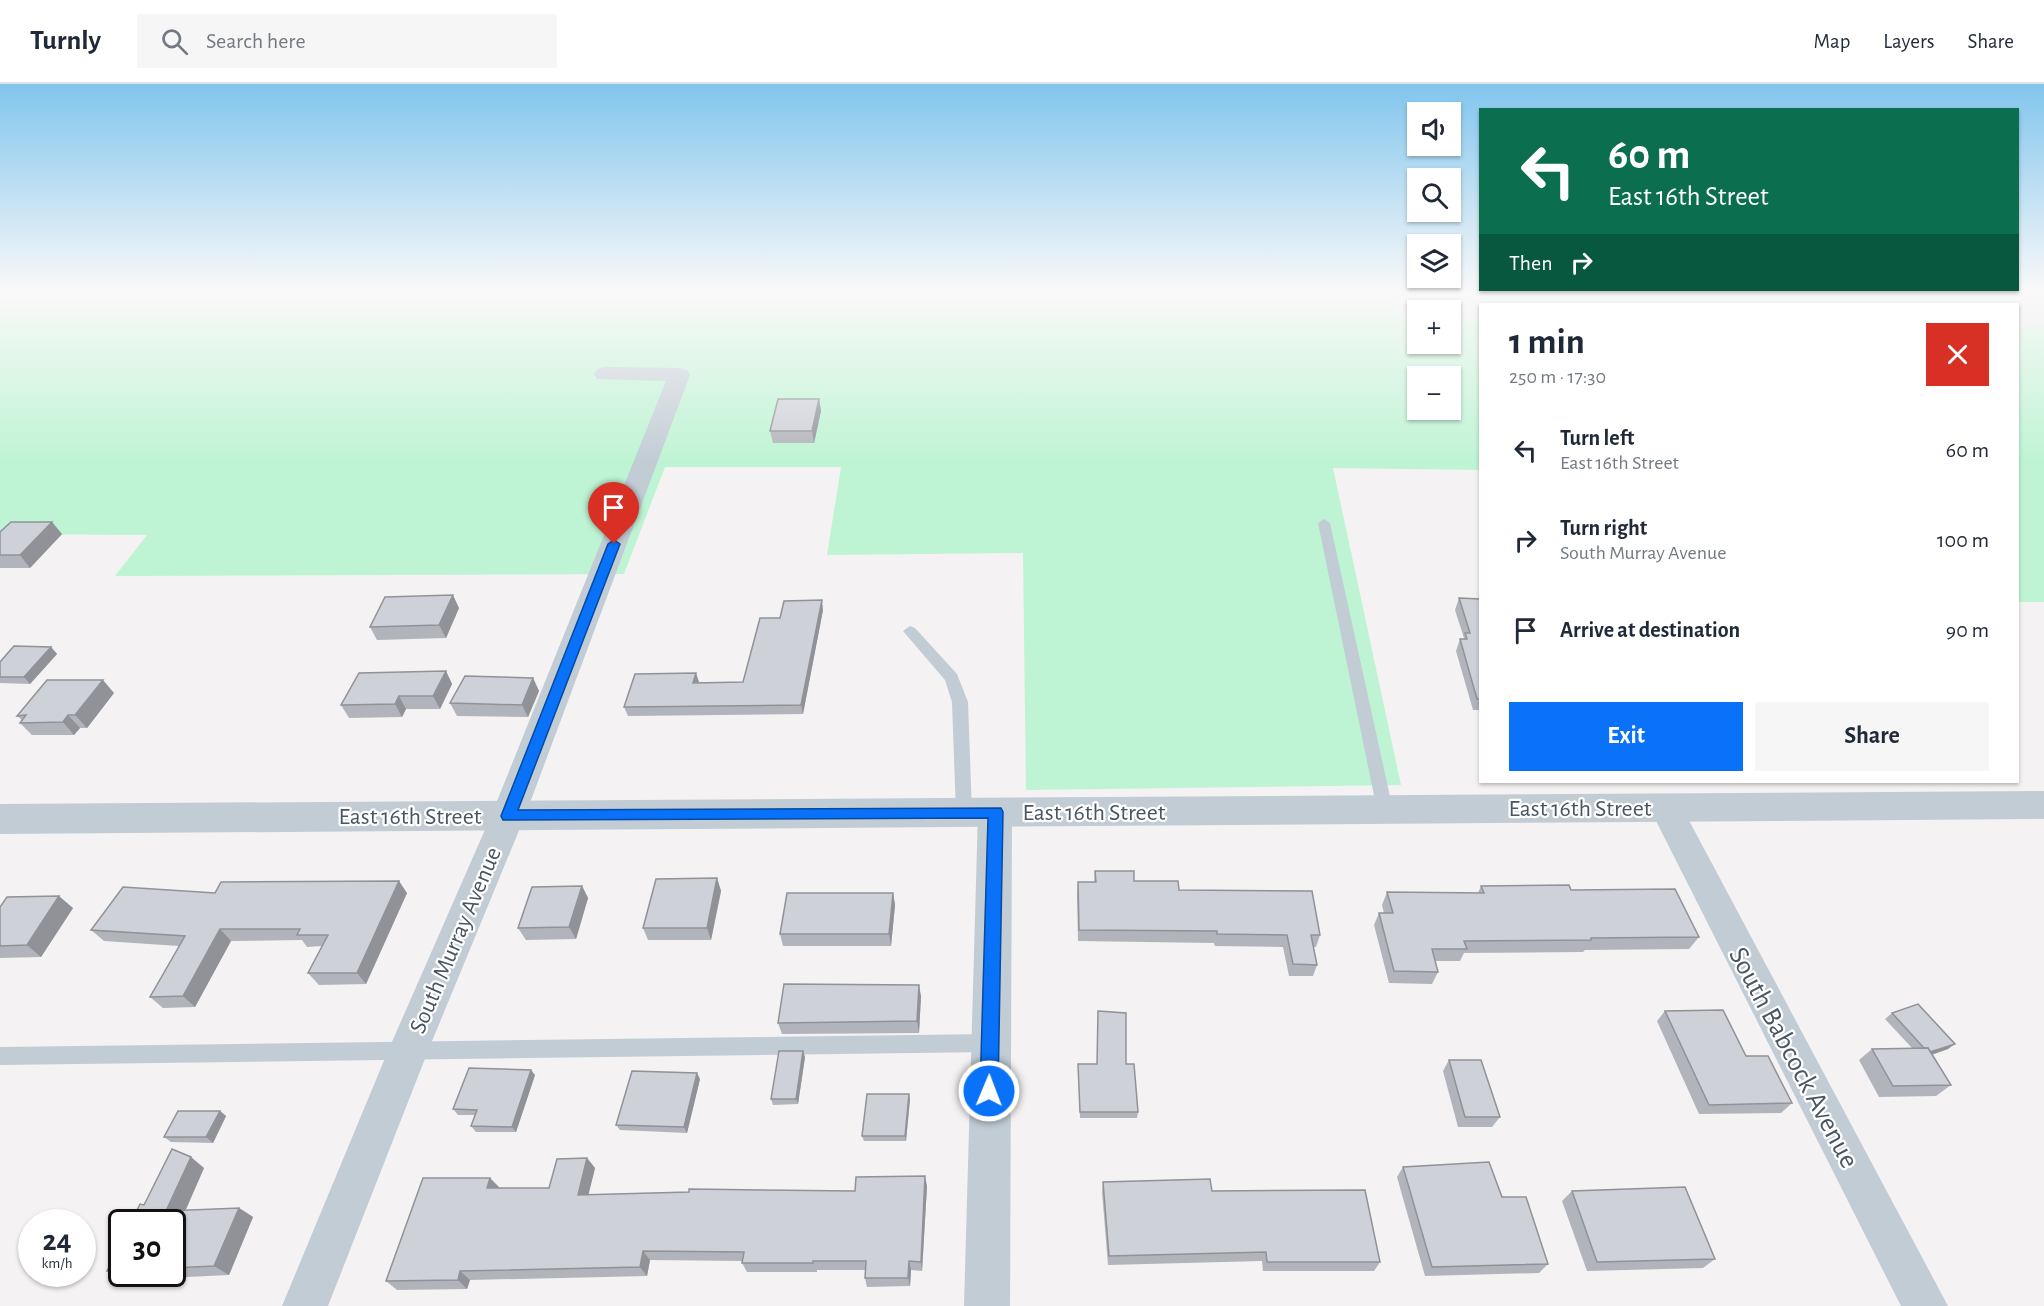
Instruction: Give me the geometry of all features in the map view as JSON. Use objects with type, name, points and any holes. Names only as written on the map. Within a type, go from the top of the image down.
[{"type":"street","name":"South Murray Avenue","points":[[304,1306],[408,1051],[508,816],[680,375],[605,374]]},
{"type":"street","name":"East 16th Street","points":[[0,819],[2044,805]]},
{"type":"street","name":"South Babcock Avenue","points":[[1665,807],[1925,1306]]},
{"type":"street","points":[[980,812],[990,1043],[987,1306]]},
{"type":"lane","points":[[1324,523],[1385,810]]},
{"type":"lane","points":[[910,631],[952,678],[960,702],[980,812]]},
{"type":"lane","points":[[0,1056],[990,1043]]},
{"type":"green space","points":[[0,349],[1407,349],[1407,354],[1461,354],[1461,349],[1479,349],[1479,470],[1333,468],[1401,785],[1026,790],[1023,553],[827,555],[841,467],[665,467],[624,574],[115,576],[147,535],[0,534]]},
{"type":"green space","points":[[2019,349],[2044,349],[2044,602],[2019,602]]},
{"type":"building","points":[[778,399],[819,399],[812,431],[770,431]]},
{"type":"building","points":[[11,522],[52,522],[20,555],[0,555],[0,532]]},
{"type":"building","points":[[453,595],[439,625],[370,627],[385,597]]},
{"type":"building","points":[[1459,598],[1479,599],[1479,699],[1477,699],[1460,639],[1467,639],[1465,633],[1470,633]]},
{"type":"building","points":[[822,600],[801,705],[624,707],[635,674],[696,673],[693,683],[743,682],[760,618],[780,618],[784,601]]},
{"type":"building","points":[[14,646],[51,647],[24,677],[0,677],[0,662]]},
{"type":"building","points":[[446,671],[433,696],[399,696],[395,704],[341,705],[359,673]]},
{"type":"building","points":[[465,676],[533,678],[522,705],[450,703]]},
{"type":"building","points":[[47,680],[103,680],[75,715],[68,715],[63,722],[20,723],[26,715],[17,716]]},
{"type":"building","points":[[1095,871],[1134,871],[1134,881],[1178,881],[1179,890],[1312,891],[1320,935],[1311,935],[1317,965],[1293,964],[1287,935],[1217,934],[1217,931],[1079,930],[1078,882],[1096,882]]},
{"type":"building","points":[[717,878],[707,928],[643,928],[656,879]]},
{"type":"building","points":[[399,881],[357,973],[308,973],[328,935],[297,935],[300,929],[220,929],[183,996],[150,997],[185,936],[91,930],[123,887],[215,893],[221,882]]},
{"type":"building","points":[[1569,885],[1571,890],[1675,889],[1699,937],[1464,941],[1467,949],[1432,949],[1438,972],[1394,971],[1379,913],[1393,913],[1387,892],[1484,893],[1481,886]]},
{"type":"building","points":[[582,886],[569,927],[518,928],[532,887]]},
{"type":"building","points":[[787,893],[893,893],[889,934],[780,934]]},
{"type":"building","points":[[59,896],[27,945],[0,946],[0,907],[7,897]]},
{"type":"building","points":[[784,984],[919,985],[917,1021],[778,1023]]},
{"type":"building","points":[[1918,1004],[1955,1044],[1930,1052],[1892,1013]]},
{"type":"building","points":[[1723,1010],[1746,1056],[1768,1056],[1792,1103],[1709,1105],[1665,1011]]},
{"type":"building","points":[[1098,1011],[1126,1013],[1126,1064],[1134,1064],[1138,1112],[1080,1112],[1078,1064],[1097,1064]]},
{"type":"building","points":[[1928,1048],[1951,1085],[1893,1086],[1872,1049]]},
{"type":"building","points":[[779,1051],[803,1051],[796,1099],[771,1099]]},
{"type":"building","points":[[1449,1060],[1481,1060],[1500,1117],[1465,1117]]},
{"type":"building","points":[[469,1068],[531,1070],[512,1127],[471,1126],[477,1110],[453,1109]]},
{"type":"building","points":[[632,1071],[697,1073],[684,1127],[616,1125]]},
{"type":"building","points":[[867,1094],[909,1094],[905,1136],[862,1136]]},
{"type":"building","points":[[178,1111],[220,1111],[206,1137],[164,1137]]},
{"type":"building","points":[[172,1149],[191,1157],[167,1209],[138,1209],[140,1204],[144,1205]]},
{"type":"building","points":[[587,1158],[578,1195],[689,1192],[689,1189],[855,1191],[856,1177],[925,1176],[921,1262],[909,1261],[908,1278],[865,1278],[866,1261],[742,1263],[744,1252],[643,1251],[640,1267],[460,1271],[458,1280],[386,1281],[423,1178],[490,1178],[487,1188],[549,1188],[557,1159]]},
{"type":"building","points":[[1489,1162],[1502,1197],[1526,1197],[1548,1264],[1432,1267],[1403,1167]]},
{"type":"building","points":[[1210,1179],[1212,1191],[1365,1190],[1380,1262],[1267,1262],[1266,1252],[1109,1256],[1103,1182]]},
{"type":"building","points":[[1685,1187],[1715,1259],[1597,1262],[1572,1191]]},
{"type":"building","points":[[239,1208],[214,1266],[186,1267],[186,1210]]},
{"type":"route","points":[[614,544],[508,816],[995,812],[989,1091]]}]
